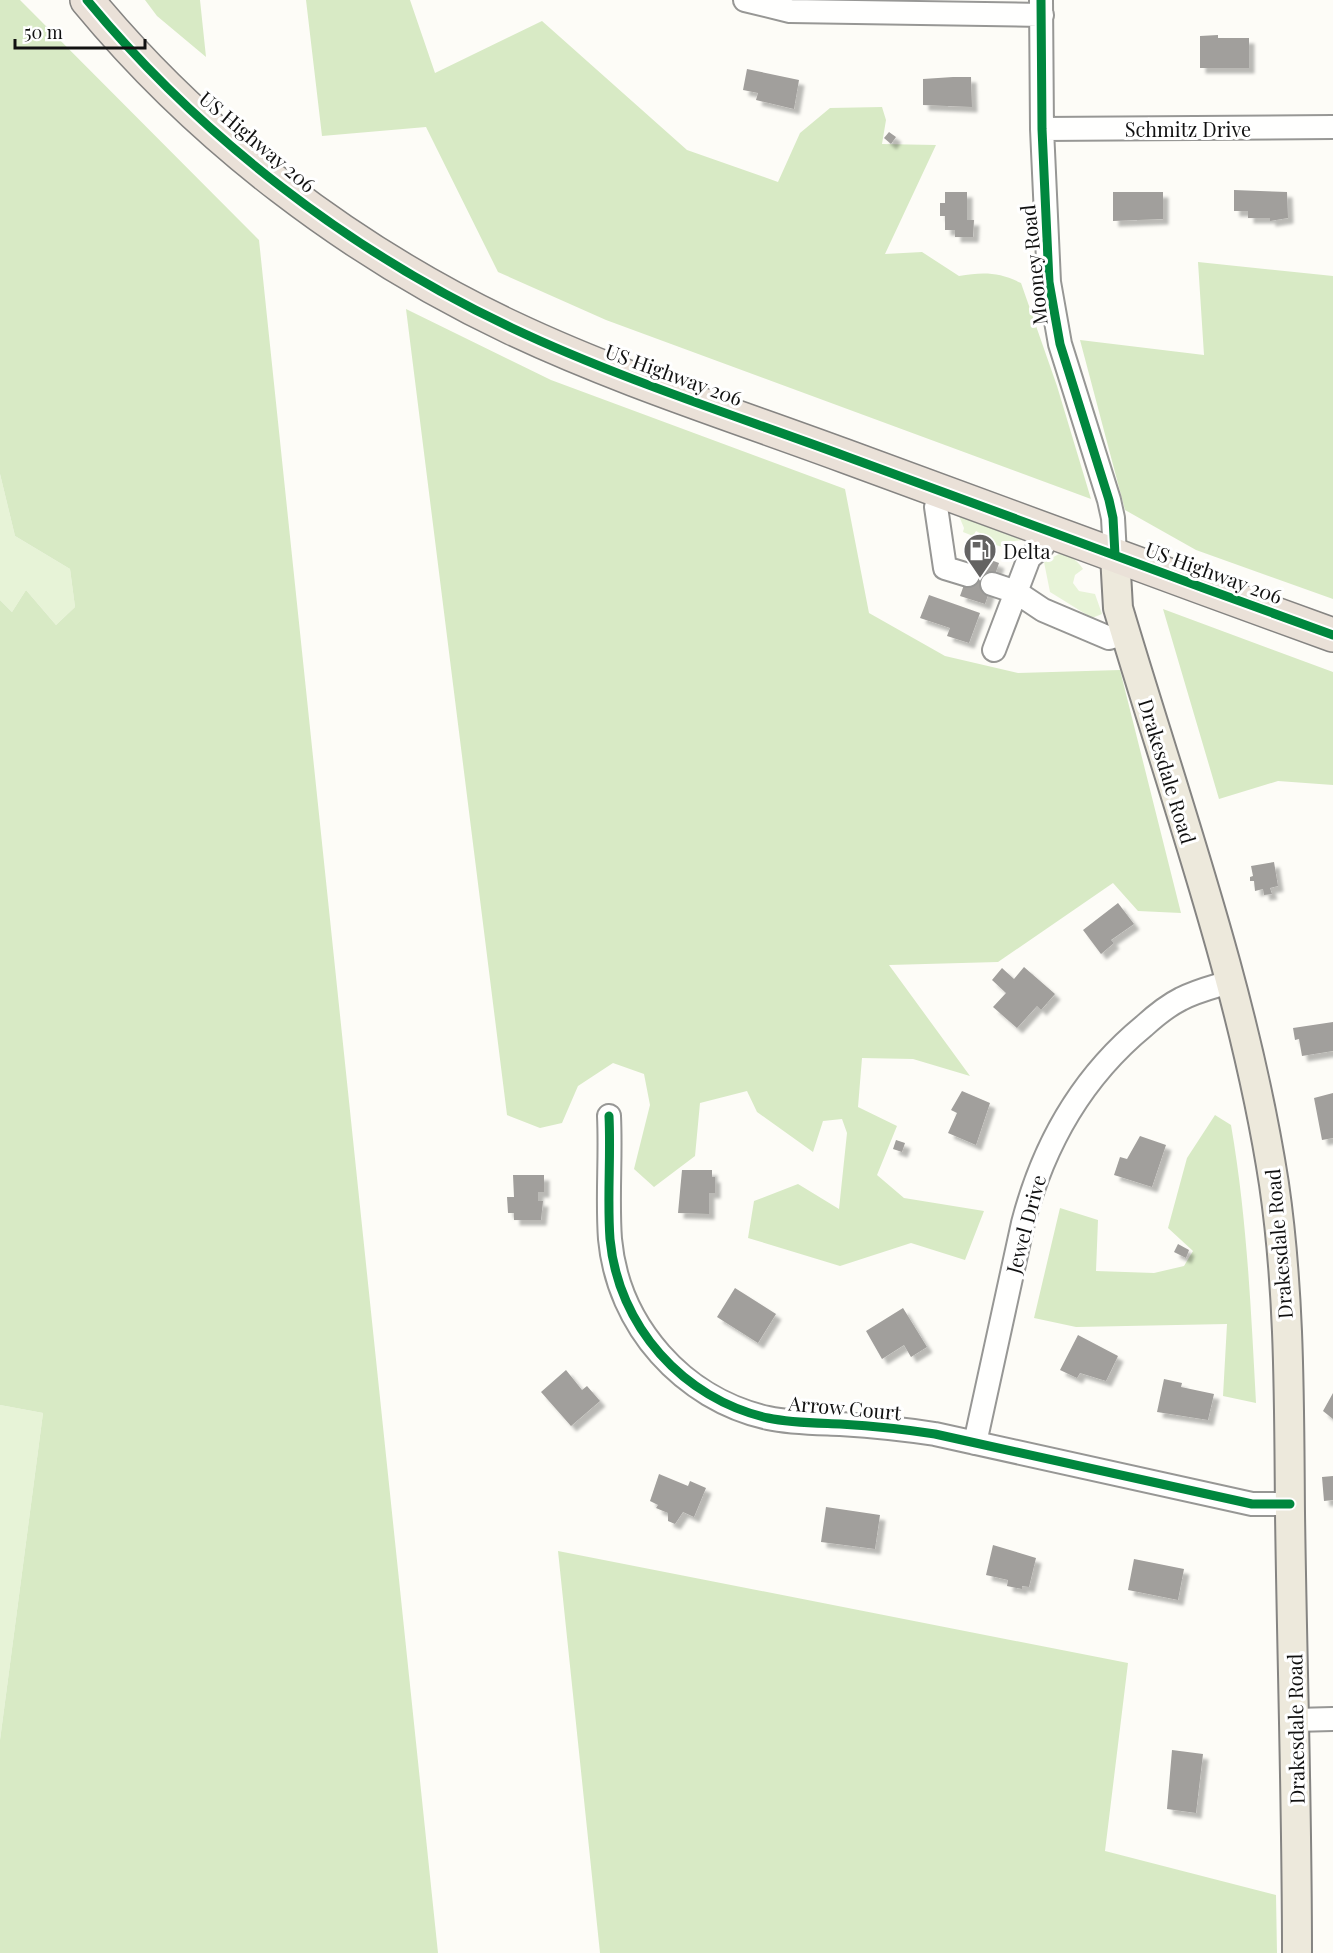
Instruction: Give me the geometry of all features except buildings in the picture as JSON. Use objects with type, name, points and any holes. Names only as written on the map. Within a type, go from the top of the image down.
[{"type":"highway","name":"US Highway 206","points":[[87,0],[162,82],[261,170],[334,225],[436,289],[512,328],[594,364],[1333,634]]},
{"type":"main road","name":"Drakesdale Road","points":[[1115,555],[1117,599],[1126,633],[1229,982],[1265,1133],[1279,1223],[1285,1299],[1295,1720],[1297,1953]]},
{"type":"street","points":[[745,0],[790,11],[1042,7]]},
{"type":"street","name":"Mooney Road","points":[[1042,7],[1042,129],[1046,248],[1053,313],[1060,344],[1109,500],[1113,518],[1115,555]]},
{"type":"street","name":"Schmitz Drive","points":[[1042,129],[1333,127]]},
{"type":"street","points":[[942,492],[936,507],[945,568],[968,575]]},
{"type":"street","points":[[994,650],[1029,558],[1043,546],[1049,531]]},
{"type":"street","points":[[992,584],[1016,592],[1043,610],[1109,638],[1126,633]]},
{"type":"street","name":"Jewel Drive","points":[[975,1443],[1023,1222],[1031,1192],[1054,1138],[1089,1082],[1129,1038],[1180,999],[1229,982]]},
{"type":"street","name":"Arrow Court","points":[[609,1116],[610,1239],[616,1272],[640,1328],[671,1366],[714,1398],[769,1418],[897,1428],[1252,1504],[1290,1504]]},
{"type":"street","points":[[1295,1720],[1333,1719]]},
{"type":"green space","points":[[0,0],[20,0],[259,240],[438,1953],[0,1953],[0,1740],[43,1413],[0,1405],[0,600],[12,612],[26,590],[56,625],[75,607],[70,569],[15,536],[0,474]]},
{"type":"green space","points":[[145,0],[200,0],[206,57],[157,16]]},
{"type":"green space","points":[[306,0],[410,0],[435,73],[542,21],[687,150],[778,182],[800,133],[830,108],[882,107],[886,120],[882,144],[936,145],[885,254],[922,252],[959,276],[991,274],[1021,283],[1057,386],[1091,499],[606,320],[498,272],[426,127],[322,136]]},
{"type":"green space","points":[[1198,262],[1333,276],[1333,599],[1196,550],[1125,510],[1080,340],[1204,355]]},
{"type":"green space","points":[[406,309],[551,380],[845,489],[869,613],[945,656],[1018,673],[1120,670],[1181,913],[1138,911],[1113,883],[998,962],[889,965],[970,1076],[913,1059],[862,1058],[858,1107],[897,1126],[877,1175],[904,1198],[984,1211],[965,1260],[911,1243],[840,1266],[748,1238],[754,1201],[798,1184],[839,1209],[847,1133],[842,1119],[823,1121],[813,1152],[757,1112],[747,1091],[700,1103],[695,1156],[654,1187],[634,1169],[650,1105],[644,1074],[613,1063],[578,1086],[562,1123],[540,1128],[507,1115]]},
{"type":"green space","points":[[0,474],[15,536],[70,569],[75,607],[56,625],[26,590],[12,612],[0,600]]},
{"type":"green space","points":[[959,516],[1022,540],[1009,542],[1008,549],[987,542],[987,537],[976,531],[973,536],[963,532],[964,528]]},
{"type":"green space","points":[[1059,554],[1073,558],[1083,569],[1075,575],[1073,583],[1079,591],[1095,594],[1102,614],[1092,618],[1050,592],[1044,562]]},
{"type":"green space","points":[[1163,609],[1333,672],[1333,785],[1278,781],[1219,799]]},
{"type":"green space","points":[[1215,1115],[1231,1125],[1241,1194],[1248,1264],[1256,1403],[1223,1396],[1227,1324],[1076,1327],[1034,1318],[1060,1208],[1098,1220],[1096,1271],[1154,1273],[1184,1266],[1193,1251],[1168,1228],[1187,1158]]},
{"type":"green space","points":[[0,1405],[43,1413],[0,1740]]},
{"type":"green space","points":[[558,1551],[1128,1663],[1105,1851],[1276,1895],[1277,1953],[600,1953]]},
{"type":"cycle path","points":[[87,0],[131,51],[229,144],[337,227],[452,298],[512,328],[594,364],[677,396],[1333,635]]},
{"type":"cycle path","points":[[1041,0],[1042,129],[1049,282],[1060,344],[1109,500],[1113,518],[1115,555]]},
{"type":"cycle path","points":[[609,1116],[610,1239],[616,1271],[626,1301],[641,1329],[660,1354],[683,1376],[709,1394],[737,1408],[777,1420],[935,1434],[1252,1504],[1290,1504]]},
{"type":"place","name":"Delta","points":[[980,579]]}]
